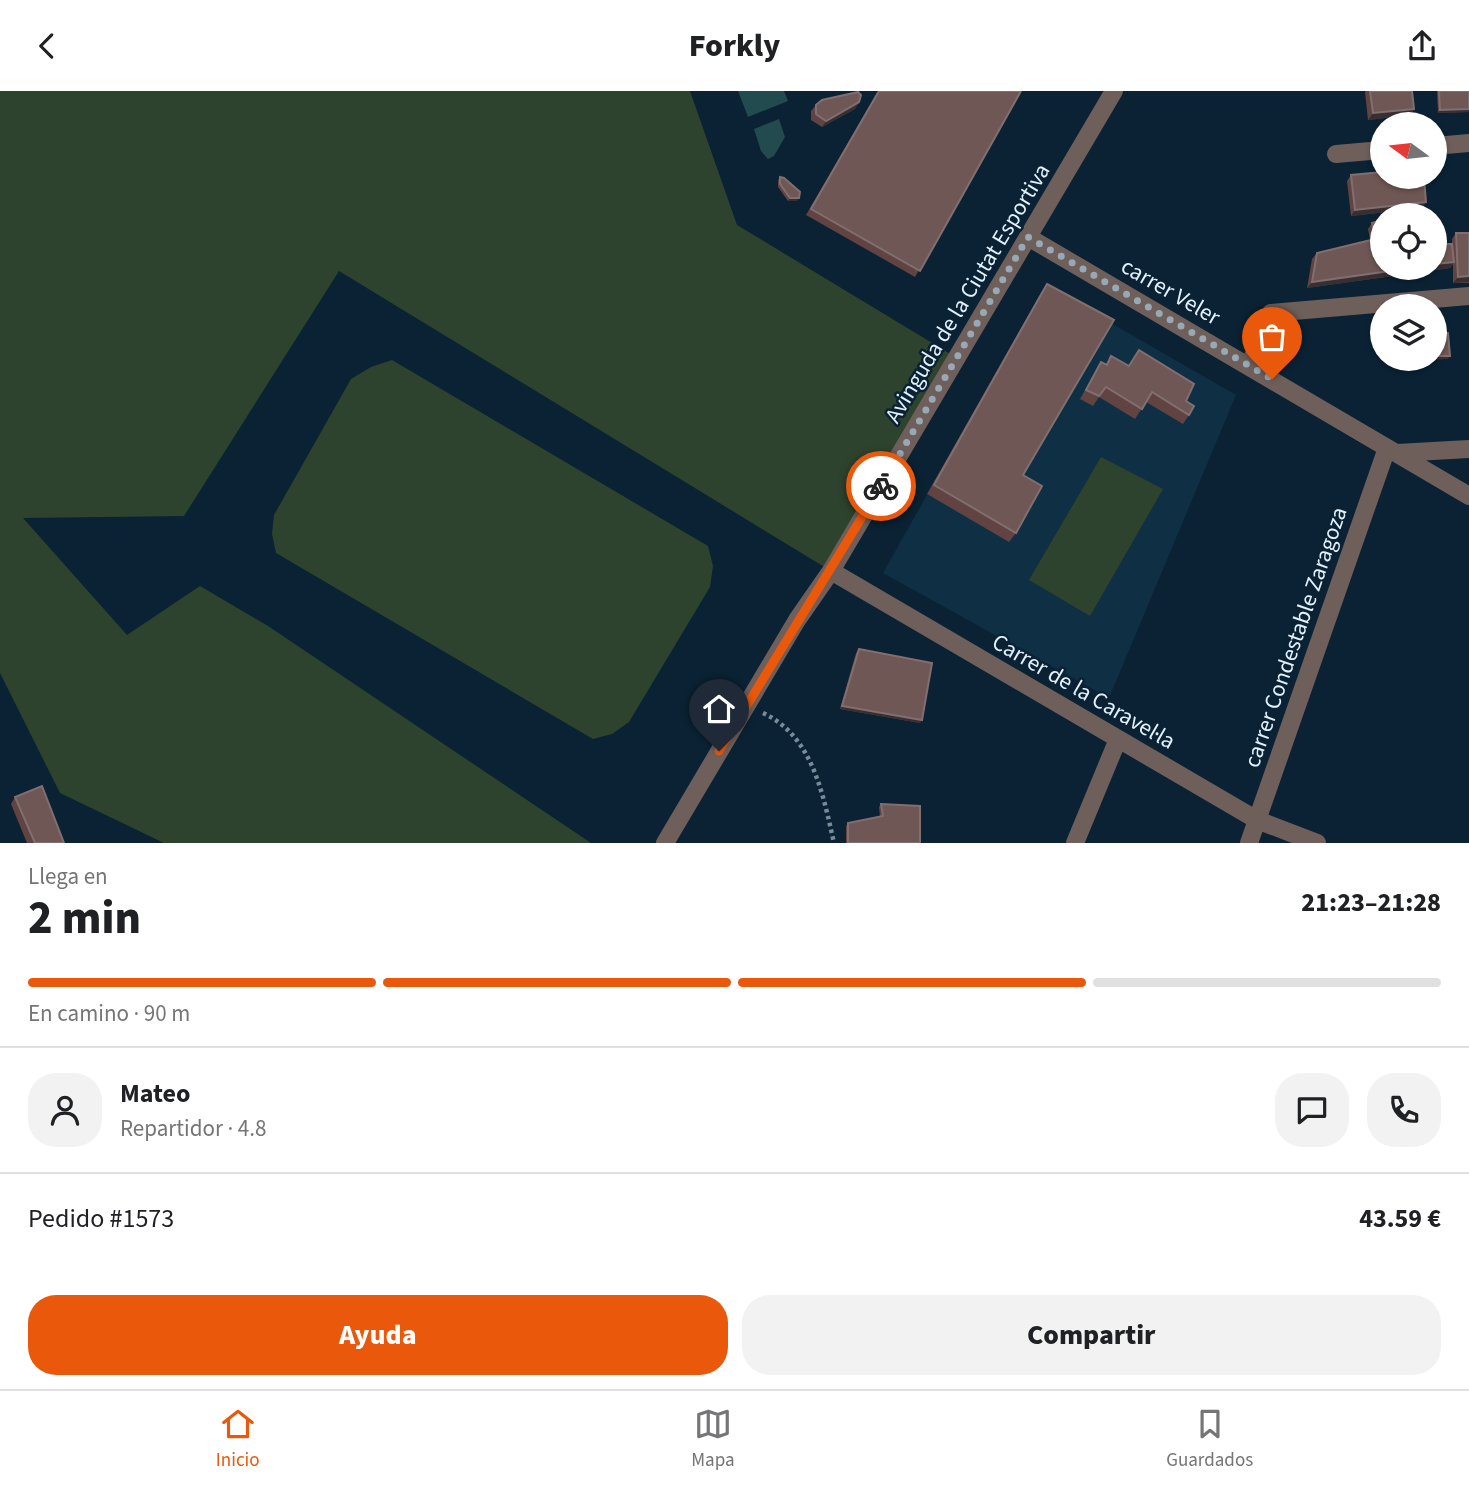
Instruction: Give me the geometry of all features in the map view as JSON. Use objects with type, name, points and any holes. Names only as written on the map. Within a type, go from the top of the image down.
[{"type":"street","name":"Avinguda de la Ciutat Esportiva","points":[[665,843],[797,620],[831,571],[1114,91]]},
{"type":"street","points":[[1447,145],[1469,143]]},
{"type":"street","points":[[1336,154],[1370,151]]},
{"type":"street","name":"carrer Veler","points":[[1028,237],[1469,496]]},
{"type":"street","points":[[1250,366],[1271,313],[1469,296]]},
{"type":"street","points":[[1392,451],[1469,449]]},
{"type":"street","name":"carrer Condestable Zaragoza","points":[[1249,843],[1392,451]]},
{"type":"street","name":"Carrer de la Caravel·la","points":[[831,571],[1257,820],[1317,843]]},
{"type":"street","points":[[1075,843],[1118,739]]},
{"type":"path","points":[[746,705],[782,723],[802,747],[820,782],[834,843]]},
{"type":"shaded area","points":[[0,91],[690,91],[737,225],[957,358],[831,571],[339,271],[184,516],[23,518],[127,635],[200,586],[268,626],[591,843],[164,843],[60,793],[0,673]]},
{"type":"shaded area","points":[[738,91],[784,91],[788,101],[748,117]]},
{"type":"shaded area","points":[[779,119],[785,137],[774,156],[768,159],[761,151],[754,129]]},
{"type":"shaded area","points":[[1045,285],[1236,395],[1109,698],[883,573]]},
{"type":"shaded area","points":[[392,360],[708,546],[713,566],[710,587],[629,722],[612,734],[593,739],[276,553],[272,534],[274,515],[351,379],[371,367]]},
{"type":"shaded area","points":[[1101,457],[1163,489],[1090,616],[1029,580]]},
{"type":"building","points":[[879,91],[1021,91],[920,271],[811,209]]},
{"type":"building","points":[[1370,91],[1412,91],[1414,109],[1373,112]]},
{"type":"building","points":[[1439,91],[1469,91],[1469,109],[1440,110]]},
{"type":"building","points":[[858,92],[861,95],[859,102],[826,121],[816,114],[816,105],[822,100]]},
{"type":"building","points":[[1370,173],[1370,189],[1425,189],[1426,202],[1370,203],[1370,208],[1355,210],[1351,175]]},
{"type":"building","points":[[780,177],[800,192],[799,198],[790,198],[780,184]]},
{"type":"building","points":[[1456,233],[1469,233],[1469,276],[1458,277]]},
{"type":"building","points":[[1370,240],[1370,274],[1312,282],[1317,253]]},
{"type":"building","points":[[1447,244],[1452,244],[1454,262],[1447,263]]},
{"type":"building","points":[[1047,284],[1114,320],[1023,475],[1042,486],[1016,533],[934,485]]},
{"type":"building","points":[[1448,333],[1450,356],[1447,356]]},
{"type":"building","points":[[1139,350],[1194,384],[1186,401],[1194,406],[1189,415],[1152,392],[1142,409],[1106,387],[1099,396],[1086,390],[1101,362],[1107,365],[1111,356],[1129,366]]},
{"type":"building","points":[[859,649],[932,663],[922,720],[842,706]]},
{"type":"building","points":[[42,786],[64,843],[35,843],[15,797]]},
{"type":"building","points":[[881,804],[920,806],[920,843],[848,843],[848,823],[883,816]]},
{"type":"way so far","points":[[881,486],[1028,237],[1272,379]]},
{"type":"route","points":[[719,751],[881,486]]}]
